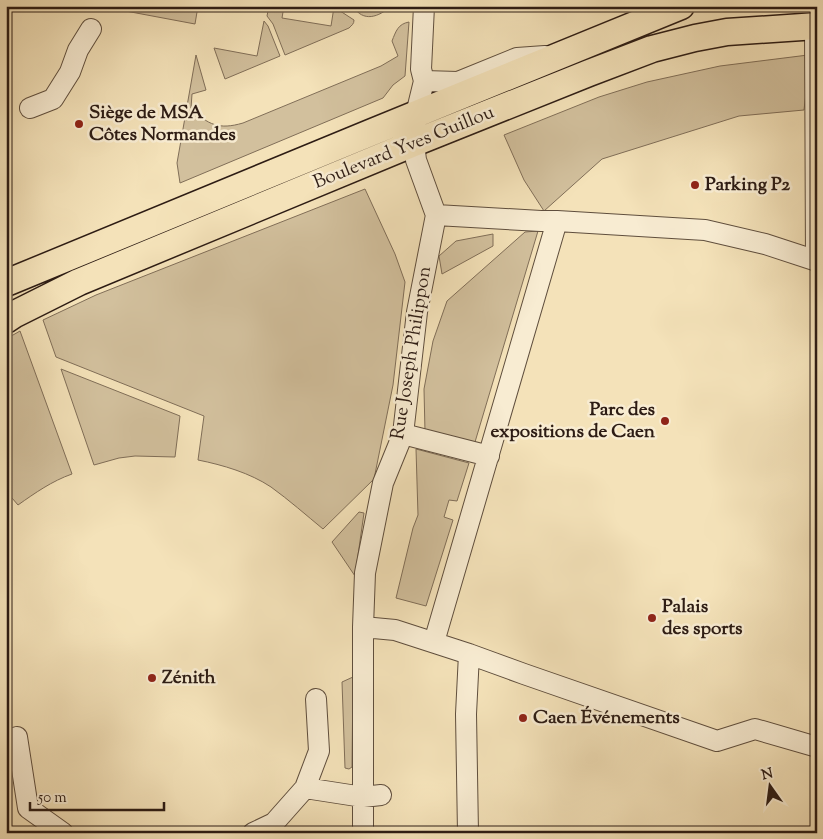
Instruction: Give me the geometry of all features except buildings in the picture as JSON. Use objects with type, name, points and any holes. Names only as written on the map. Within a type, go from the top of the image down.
[{"type":"main road","name":"Boulevard Yves Guillou","points":[[6,283],[681,6]]},
{"type":"main road","name":"Boulevard Yves Guillou","points":[[6,320],[79,282],[414,143],[652,49],[727,32],[816,26]]},
{"type":"street","points":[[424,6],[421,69],[424,81],[416,114],[414,143],[416,160],[436,215],[541,221],[557,220],[705,230],[765,244],[816,261],[816,26]]},
{"type":"street","points":[[30,108],[54,99],[70,72],[78,50],[91,29]]},
{"type":"street","name":"Boulevard Yves Guillou","points":[[424,81],[458,82],[517,58],[560,55]]},
{"type":"street","name":"Rue Joseph Philippon","points":[[363,833],[372,796],[363,627],[365,573],[383,483],[403,434],[417,312],[436,215]]},
{"type":"street","points":[[434,642],[557,220]]},
{"type":"street","points":[[403,434],[488,456]]},
{"type":"street","points":[[363,627],[395,630],[434,642],[717,741],[755,729],[817,747]]},
{"type":"street","points":[[468,833],[466,714],[469,654]]},
{"type":"street","points":[[253,833],[274,823],[305,788],[319,751],[316,699]]},
{"type":"street","points":[[17,737],[28,808],[63,833]]},
{"type":"street","points":[[305,788],[372,796]]},
{"type":"shaded area","points":[[99,6],[198,6],[195,24]]},
{"type":"shaded area","points":[[269,6],[284,6],[282,18],[331,26],[334,7],[354,21],[349,28],[285,55],[273,24],[267,16]]},
{"type":"shaded area","points":[[353,6],[391,6],[376,15],[366,16],[361,15]]},
{"type":"shaded area","points":[[264,21],[268,26],[280,56],[225,79],[214,48],[257,56]]},
{"type":"shaded area","points":[[409,22],[405,76],[393,85],[383,98],[180,183],[177,163],[196,55],[206,90],[192,94],[191,108],[214,124],[220,126],[235,125],[381,66],[398,56],[392,41],[400,26]]},
{"type":"shaded area","points":[[808,55],[810,59],[804,110],[739,116],[602,159],[544,211],[524,180],[504,135],[599,97],[647,82],[720,66]]},
{"type":"shaded area","points":[[365,189],[395,254],[405,282],[393,385],[374,479],[323,529],[263,482],[236,470],[198,460],[204,416],[56,357],[43,320],[96,295]]},
{"type":"shaded area","points":[[538,231],[475,442],[425,432],[424,389],[433,341],[447,301],[525,232]]},
{"type":"shaded area","points":[[493,234],[493,246],[442,274],[439,256],[456,241]]},
{"type":"shaded area","points":[[20,331],[72,474],[37,492],[18,505],[6,491],[6,339]]},
{"type":"shaded area","points":[[61,369],[180,416],[175,457],[135,456],[94,465]]},
{"type":"shaded area","points":[[416,449],[469,463],[457,501],[449,500],[444,517],[453,520],[426,606],[396,598],[413,528],[418,515]]},
{"type":"shaded area","points":[[359,512],[364,513],[355,576],[332,542]]},
{"type":"shaded area","points":[[353,677],[352,767],[349,769],[345,768],[342,682]]},
{"type":"place","name":"Siège de MSA Côtes Normandes","points":[[79,124]]},
{"type":"place","name":"Parking P2","points":[[695,185]]},
{"type":"place","name":"Parc des expositions de Caen","points":[[665,421]]},
{"type":"place","name":"Palais des sports","points":[[652,618]]},
{"type":"place","name":"Zénith","points":[[152,678]]},
{"type":"place","name":"Caen Événements","points":[[523,718]]}]
